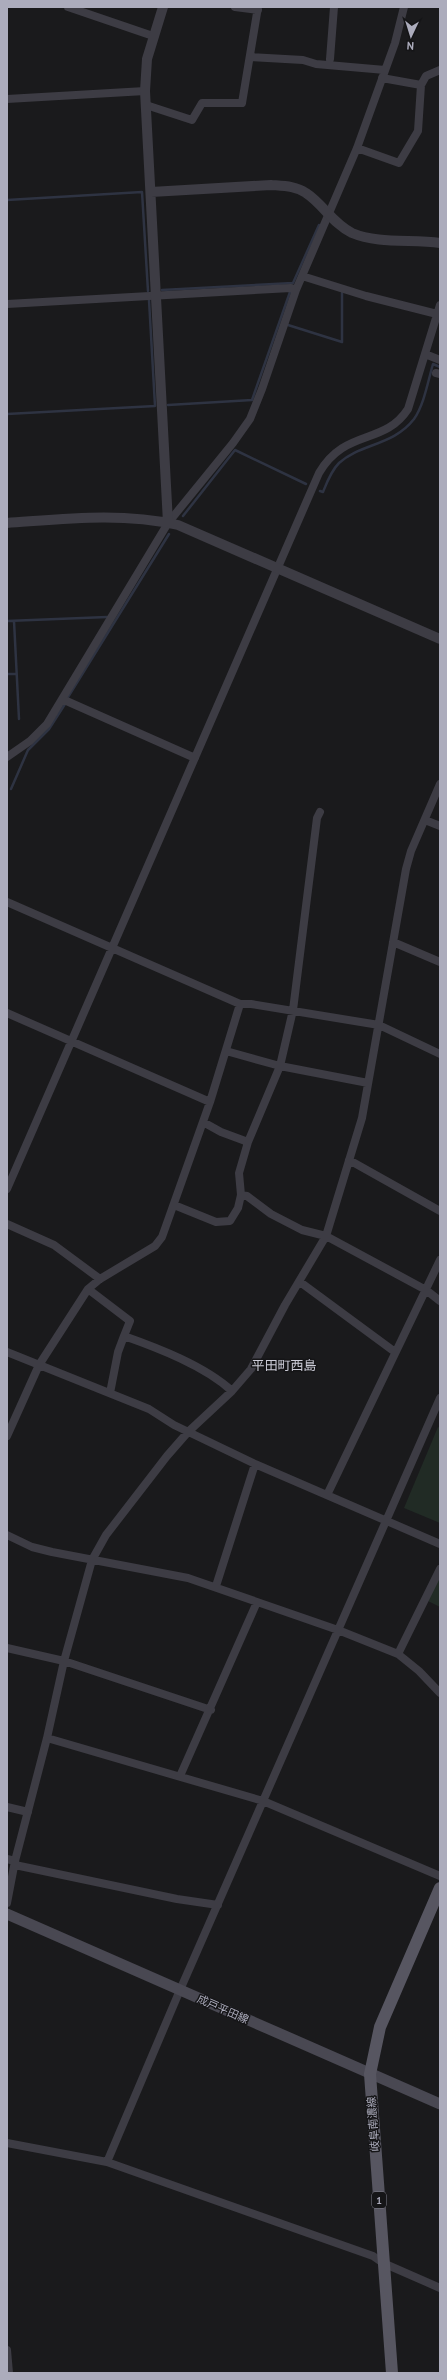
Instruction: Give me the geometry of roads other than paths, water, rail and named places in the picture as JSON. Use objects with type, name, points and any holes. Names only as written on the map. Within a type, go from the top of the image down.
[{"type":"main road","name":"岐阜南濃線","points":[[392,2373],[370,2074],[380,2027],[440,1888]]},
{"type":"main road","name":"成戸平田線","points":[[7,1914],[440,2104]]},
{"type":"street","points":[[68,7],[153,36]]},
{"type":"street","points":[[163,7],[147,60],[145,91],[168,523]]},
{"type":"street","points":[[146,105],[192,120],[202,103],[242,104],[251,58],[258,9],[235,7]]},
{"type":"street","points":[[330,59],[334,7]]},
{"type":"street","points":[[7,757],[30,741],[47,724],[168,523],[228,449],[250,419],[296,290],[357,148],[383,74],[404,7]]},
{"type":"street","points":[[251,58],[304,60],[316,64],[383,74],[421,85]]},
{"type":"street","points":[[357,148],[398,163],[418,131],[421,85],[426,76],[440,70]]},
{"type":"street","points":[[7,99],[145,91]]},
{"type":"street","points":[[151,192],[271,185],[291,187],[305,192],[328,214],[352,233],[374,238],[440,243]]},
{"type":"street","points":[[7,1189],[325,463],[342,447],[359,438],[381,432],[400,420],[408,409],[439,310],[366,296],[302,276]]},
{"type":"street","points":[[7,304],[291,288],[296,290]]},
{"type":"street","points":[[425,354],[440,360]]},
{"type":"street","points":[[7,523],[114,517],[147,519],[168,523],[194,531],[440,639]]},
{"type":"street","points":[[62,699],[195,758]]},
{"type":"street","points":[[7,1903],[12,1862],[28,1812],[48,1738],[64,1661],[92,1560],[106,1535],[136,1494],[188,1432],[232,1391],[251,1369],[326,1236],[362,1118],[406,869],[440,784]]},
{"type":"street","points":[[174,1205],[216,1222],[230,1221],[238,1208],[240,1195],[239,1173],[248,1142],[280,1066],[293,1010],[316,818],[320,812]]},
{"type":"street","points":[[425,820],[440,826]]},
{"type":"street","points":[[7,902],[240,1004],[251,1004],[293,1010],[379,1025],[440,1054]]},
{"type":"street","points":[[393,942],[440,962]]},
{"type":"street","points":[[7,1436],[39,1365],[88,1290],[100,1279],[155,1246],[162,1237],[210,1102],[240,1004]]},
{"type":"street","points":[[7,1013],[210,1102]]},
{"type":"street","points":[[226,1051],[280,1066],[368,1083]]},
{"type":"street","points":[[203,1122],[221,1132],[248,1142]]},
{"type":"street","points":[[349,1160],[440,1211]]},
{"type":"street","points":[[240,1195],[247,1196],[271,1214],[302,1230],[326,1236],[426,1290],[440,1301]]},
{"type":"street","points":[[7,1224],[54,1245],[100,1279]]},
{"type":"street","points":[[326,1495],[440,1260]]},
{"type":"street","points":[[300,1282],[395,1352]]},
{"type":"street","points":[[88,1290],[130,1321],[118,1352],[110,1393]]},
{"type":"street","points":[[124,1336],[155,1346],[182,1359],[232,1391]]},
{"type":"street","points":[[7,1352],[149,1409],[188,1432],[255,1464],[440,1544]]},
{"type":"street","points":[[107,2162],[180,1990],[440,1398]]},
{"type":"street","points":[[216,1586],[255,1464]]},
{"type":"street","points":[[7,1535],[32,1547],[92,1560],[160,1571],[216,1586],[338,1630],[398,1654],[419,1672],[440,1694]]},
{"type":"street","points":[[398,1654],[440,1569]]},
{"type":"street","points":[[180,1776],[211,1710],[258,1602]]},
{"type":"street","points":[[7,1648],[64,1661],[211,1710]]},
{"type":"street","points":[[48,1738],[263,1801],[440,1876]]},
{"type":"street","points":[[7,1807],[28,1812]]},
{"type":"street","points":[[12,1862],[177,1899],[218,1905]]},
{"type":"street","points":[[7,2143],[107,2162],[373,2256],[383,2263],[440,2288]]},
{"type":"street","points":[[7,2350],[9,2373]]},
{"type":"waterway","points":[[7,200],[142,192],[148,291]]},
{"type":"waterway","points":[[162,290],[293,283],[319,225]]},
{"type":"waterway","points":[[168,405],[252,400],[290,292]]},
{"type":"waterway","points":[[288,325],[342,342],[342,293]]},
{"type":"waterway","points":[[7,414],[155,406],[149,300]]},
{"type":"waterway","points":[[320,491],[323,492],[334,470],[339,463],[348,456],[357,451],[387,440],[406,428],[414,419],[420,407],[433,364],[440,367]]},
{"type":"waterway","points":[[183,516],[235,450],[306,484]]},
{"type":"waterway","points":[[68,697],[169,534]]},
{"type":"waterway","points":[[7,621],[107,617]]},
{"type":"waterway","points":[[14,621],[19,719]]},
{"type":"waterway","points":[[7,674],[16,674]]},
{"type":"waterway","points":[[11,789],[28,750],[49,729],[65,704]]},
{"type":"district","name":"平田町西島","points":[[284,1365]]}]
